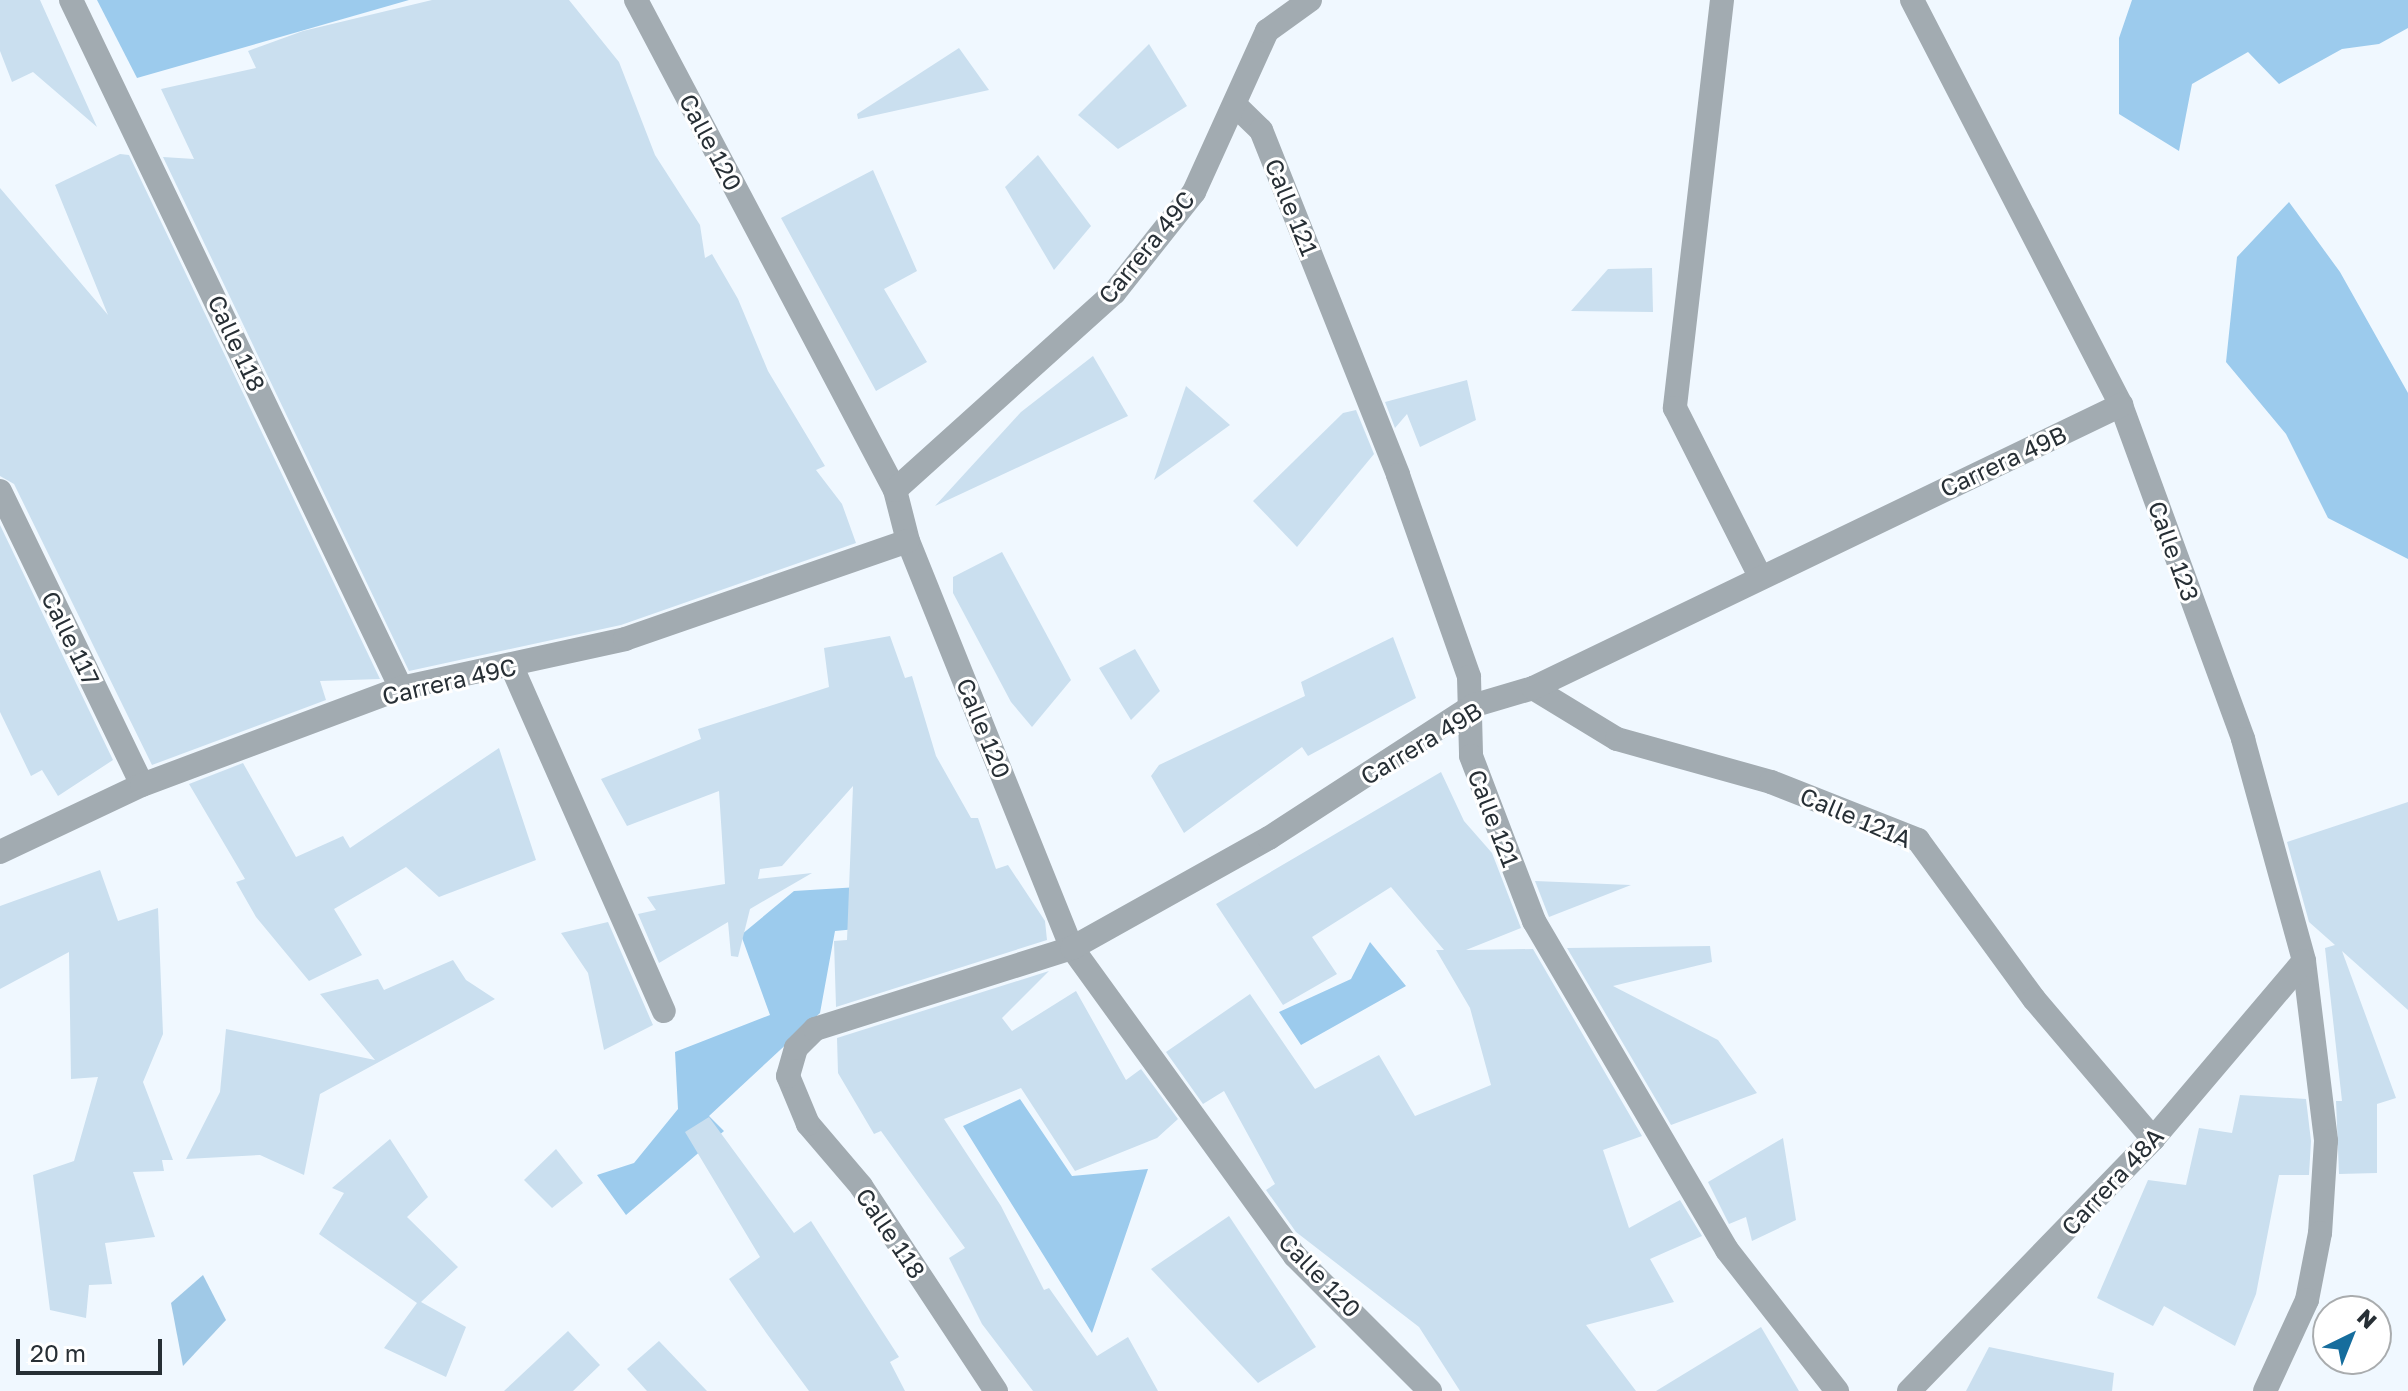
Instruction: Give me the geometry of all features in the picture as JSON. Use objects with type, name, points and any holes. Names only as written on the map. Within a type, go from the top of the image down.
[{"type":"street","name":"Calle 118","points":[[71,0],[401,688]]},
{"type":"street","name":"Calle 120","points":[[636,0],[895,490],[908,541],[1072,948],[1295,1256],[1430,1391]]},
{"type":"street","name":"Carrera 49C","points":[[895,490],[1114,293],[1194,192],[1267,31],[1310,0]]},
{"type":"street","points":[[1722,0],[1675,408],[1760,576]]},
{"type":"street","name":"Calle 123","points":[[1912,0],[2121,405],[2243,739],[2304,961],[2326,1141],[2307,1300],[2265,1391]]},
{"type":"street","name":"Calle 121","points":[[1235,105],[1261,130],[1398,475],[1469,677],[1471,756],[1534,921],[1727,1250],[1837,1391]]},
{"type":"street","name":"Carrera 49B","points":[[788,1076],[796,1048],[815,1029],[1072,948],[1269,838],[1472,706],[1533,688],[1760,576],[2121,405]]},
{"type":"street","name":"Calle 117","points":[[0,491],[142,785]]},
{"type":"street","name":"Carrera 49C","points":[[0,852],[142,785],[401,688],[512,667],[639,635],[908,541]]},
{"type":"street","points":[[512,667],[664,1011]]},
{"type":"street","name":"Calle 121A","points":[[1533,688],[1617,739],[1771,782],[1918,840],[2034,999],[2153,1139]]},
{"type":"street","name":"Carrera 48A","points":[[1909,1391],[2153,1139],[2304,961]]},
{"type":"street","name":"Calle 118","points":[[788,1076],[808,1124],[861,1186],[996,1391]]},
{"type":"shaded area","points":[[97,0],[409,0],[137,78]]},
{"type":"shaded area","points":[[2132,0],[2408,0],[2408,28],[2379,44],[2342,49],[2279,84],[2248,52],[2192,84],[2179,151],[2119,114],[2119,38]]},
{"type":"shaded area","points":[[2289,202],[2340,272],[2408,393],[2408,559],[2328,518],[2286,434],[2226,362],[2237,257]]},
{"type":"shaded area","points":[[923,883],[930,922],[835,931],[820,1013],[709,1116],[724,1131],[626,1215],[597,1175],[634,1163],[678,1109],[675,1052],[770,1015],[741,935],[794,891]]},
{"type":"shaded area","points":[[1370,942],[1406,986],[1301,1045],[1279,1012],[1351,979]]},
{"type":"shaded area","points":[[1020,1099],[1072,1176],[1148,1169],[1092,1333],[963,1126]]},
{"type":"shaded area","points":[[203,1275],[226,1320],[183,1366],[171,1303]]},
{"type":"building","points":[[0,0],[40,0],[97,127],[33,72],[12,82],[0,51]]},
{"type":"building","points":[[432,0],[569,0],[619,62],[655,155],[700,225],[705,258],[712,254],[738,299],[768,371],[825,466],[816,470],[842,504],[856,543],[621,625],[409,671],[163,157],[194,159],[161,89],[256,68],[248,51],[303,31]]},
{"type":"building","points":[[1149,44],[1187,106],[1118,149],[1078,115]]},
{"type":"building","points":[[959,48],[989,90],[858,119],[857,114]]},
{"type":"building","points":[[120,154],[129,155],[380,679],[320,681],[326,700],[152,765],[14,484],[0,476],[0,188],[108,315],[55,185]]},
{"type":"building","points":[[1038,155],[1091,226],[1054,270],[1005,187]]},
{"type":"building","points":[[873,170],[917,271],[884,289],[927,362],[876,391],[781,218]]},
{"type":"building","points":[[1652,268],[1653,312],[1571,311],[1608,269]]},
{"type":"building","points":[[1093,356],[1128,416],[935,506],[1021,412]]},
{"type":"building","points":[[1467,380],[1476,420],[1420,447],[1407,414],[1395,428],[1385,402]]},
{"type":"building","points":[[1186,386],[1230,425],[1154,480]]},
{"type":"building","points":[[1356,410],[1374,454],[1297,547],[1253,501],[1343,413]]},
{"type":"building","points":[[0,525],[113,760],[58,796],[42,770],[31,776],[0,712]]},
{"type":"building","points":[[1002,552],[1071,680],[1032,727],[1011,702],[953,593],[953,577]]},
{"type":"building","points":[[890,636],[905,678],[912,676],[936,756],[971,818],[978,818],[996,869],[1008,865],[1045,921],[1047,940],[836,1007],[834,941],[847,940],[853,786],[782,866],[760,869],[758,879],[812,873],[750,909],[738,957],[731,956],[728,922],[659,963],[638,914],[656,910],[647,897],[725,884],[719,791],[627,826],[601,779],[701,739],[698,729],[829,687],[824,648]]},
{"type":"building","points":[[1393,637],[1416,698],[1308,756],[1302,747],[1184,833],[1151,776],[1159,765],[1305,696],[1301,682]]},
{"type":"building","points":[[1135,649],[1160,691],[1131,720],[1099,668]]},
{"type":"building","points":[[499,748],[536,860],[439,897],[406,867],[334,909],[362,955],[309,981],[256,917],[236,882],[245,879],[189,784],[243,763],[296,857],[343,836],[350,848]]},
{"type":"building","points":[[1441,772],[1464,821],[1492,853],[1521,928],[1466,950],[1533,949],[1642,1136],[1603,1150],[1629,1228],[1680,1200],[1702,1236],[1650,1259],[1674,1302],[1586,1325],[1636,1391],[1460,1391],[1419,1327],[1296,1232],[1266,1190],[1275,1184],[1224,1091],[1203,1104],[1166,1052],[1250,994],[1315,1089],[1379,1055],[1415,1116],[1491,1085],[1470,1008],[1436,950],[1444,950],[1391,887],[1312,937],[1337,974],[1283,1005],[1216,904]]},
{"type":"building","points":[[2408,802],[2408,1010],[2342,951],[2396,1098],[2377,1104],[2377,1173],[2339,1174],[2336,1101],[2342,1101],[2325,948],[2335,945],[2309,922],[2287,842]]},
{"type":"building","points":[[100,870],[118,921],[158,908],[163,1034],[143,1082],[173,1160],[162,1160],[164,1171],[133,1172],[155,1237],[105,1243],[112,1284],[89,1285],[86,1318],[50,1310],[33,1175],[74,1161],[98,1077],[71,1079],[69,952],[0,989],[0,906]]},
{"type":"building","points":[[1535,881],[1631,885],[1549,917]]},
{"type":"building","points":[[608,922],[653,1025],[604,1050],[588,973],[561,933]]},
{"type":"building","points":[[1710,946],[1712,962],[1613,986],[1718,1040],[1757,1093],[1671,1125],[1567,948]]},
{"type":"building","points":[[453,960],[466,980],[495,999],[320,1094],[304,1175],[260,1155],[186,1159],[220,1092],[226,1029],[375,1060],[320,994],[378,979],[384,990]]},
{"type":"building","points":[[1049,971],[1002,1018],[1012,1031],[1076,991],[1126,1080],[1141,1069],[1178,1119],[1157,1138],[1075,1171],[1021,1088],[944,1119],[1001,1206],[1044,1290],[1049,1288],[1097,1356],[1128,1337],[1158,1391],[1033,1391],[982,1324],[949,1258],[965,1248],[881,1131],[874,1134],[838,1073],[837,1038]]},
{"type":"building","points":[[2240,1095],[2306,1099],[2311,1141],[2309,1175],[2279,1175],[2256,1294],[2235,1346],[2164,1306],[2153,1326],[2097,1298],[2148,1180],[2186,1185],[2199,1128],[2232,1133]]},
{"type":"building","points":[[709,1117],[794,1233],[811,1221],[899,1357],[890,1362],[905,1391],[809,1391],[767,1334],[729,1279],[760,1257],[685,1132]]},
{"type":"building","points":[[1783,1138],[1796,1220],[1752,1241],[1746,1217],[1729,1224],[1708,1182]]},
{"type":"building","points":[[390,1139],[428,1197],[407,1217],[458,1267],[421,1302],[466,1327],[446,1377],[384,1348],[417,1303],[319,1234],[344,1193],[332,1188]]},
{"type":"building","points":[[556,1149],[583,1183],[552,1208],[524,1180]]},
{"type":"building","points":[[1229,1216],[1316,1347],[1258,1383],[1151,1269]]},
{"type":"building","points":[[1761,1327],[1799,1391],[1656,1391]]},
{"type":"building","points":[[568,1331],[600,1365],[573,1391],[504,1391]]},
{"type":"building","points":[[659,1341],[707,1391],[647,1391],[627,1369]]},
{"type":"building","points":[[1989,1347],[2114,1373],[2112,1391],[1966,1391]]}]
